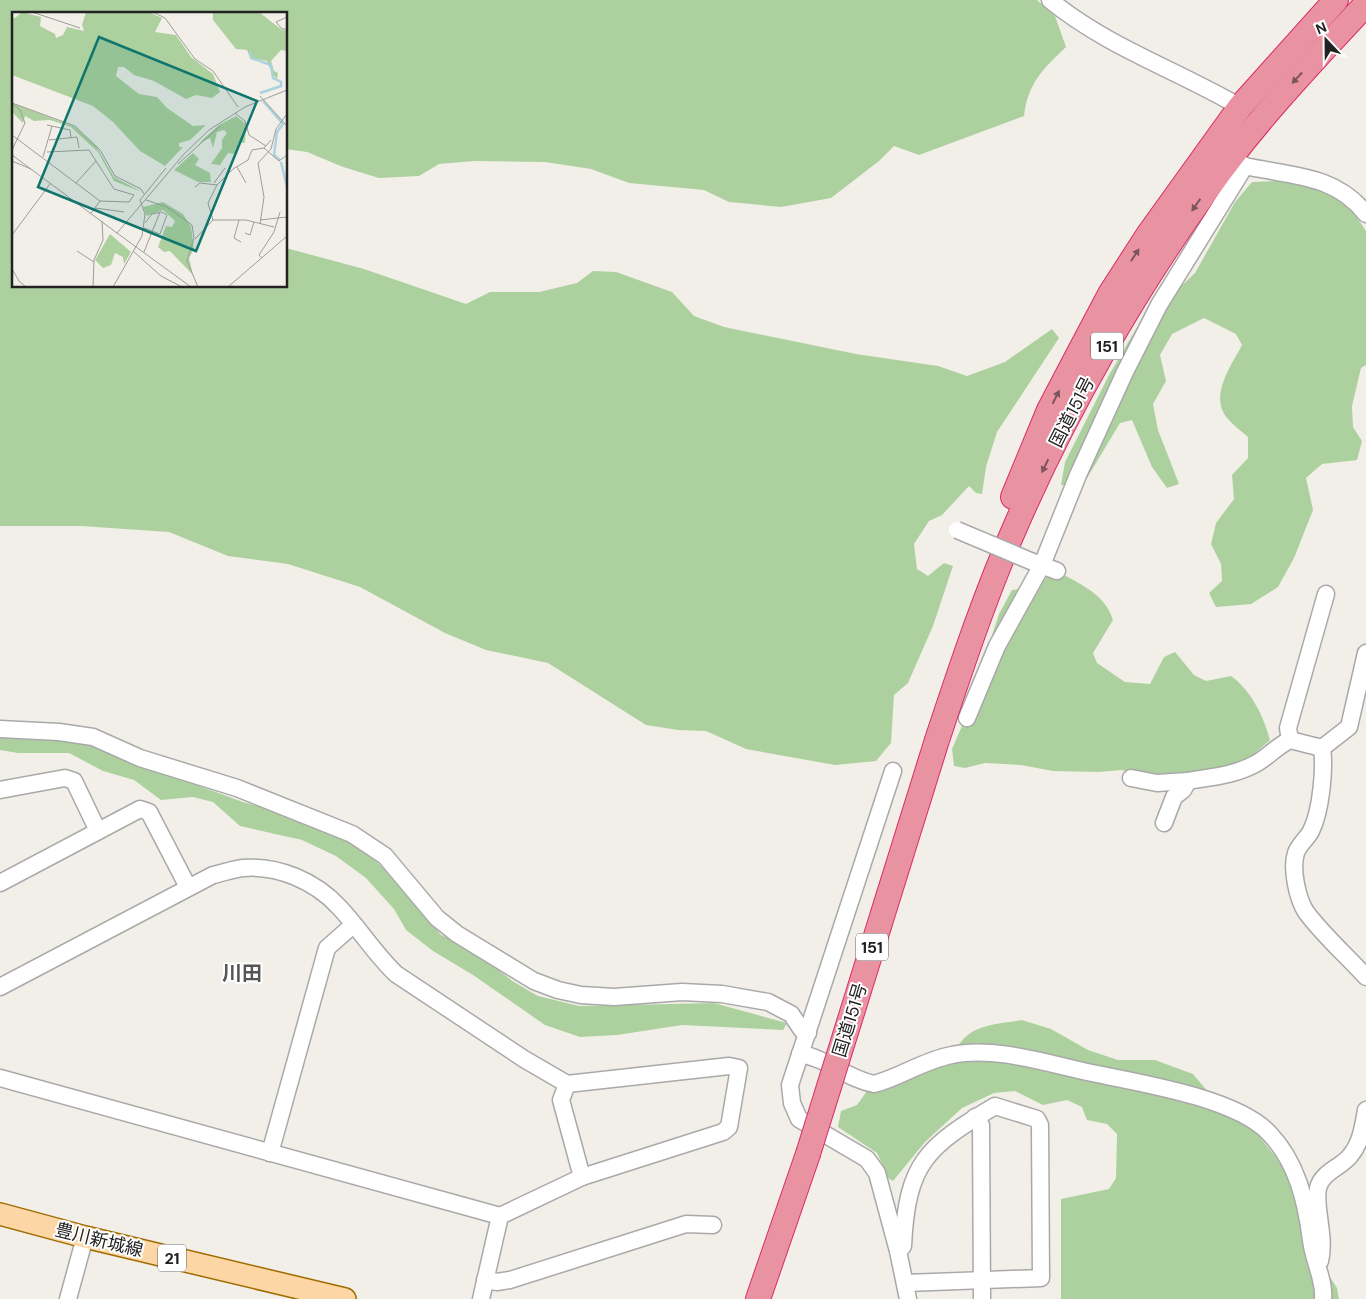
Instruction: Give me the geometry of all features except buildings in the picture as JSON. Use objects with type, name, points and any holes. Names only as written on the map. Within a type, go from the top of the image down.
[{"type":"highway","name":"国道151号","points":[[937,740],[972,608],[1005,517],[1049,410],[1110,294],[1148,235],[1240,108],[1336,0]]},
{"type":"highway","name":"国道151号","points":[[758,1299],[808,1154],[937,740],[982,611],[1016,524],[1098,361],[1166,248],[1238,161],[1292,84],[1366,4]]},
{"type":"main road","name":"豊川新城線","points":[[0,1214],[85,1237],[345,1299]]},
{"type":"street","points":[[1050,0],[1076,22],[1109,41],[1240,108]]},
{"type":"street","points":[[967,718],[997,646],[1125,372],[1238,161],[1307,177],[1335,186],[1360,206],[1366,214]]},
{"type":"street","points":[[957,530],[1057,571]]},
{"type":"street","points":[[1290,740],[1288,728],[1326,594]]},
{"type":"street","points":[[1322,748],[1349,727],[1366,653]]},
{"type":"street","points":[[0,729],[59,732],[93,737],[140,758],[237,788],[352,834],[385,856],[437,918],[457,934],[534,981],[558,990],[581,995],[614,997],[682,992],[722,994],[768,1002],[791,1014],[802,1030],[808,1033]]},
{"type":"street","points":[[1131,778],[1157,783],[1188,781],[1235,772],[1258,762],[1272,750],[1290,740],[1322,748]]},
{"type":"street","points":[[1322,748],[1324,761],[1316,815],[1311,831],[1296,854],[1294,866],[1296,881],[1306,911],[1366,977]]},
{"type":"street","points":[[893,771],[790,1085],[792,1103],[800,1119],[867,1159],[877,1173],[907,1291],[982,1280],[1042,1278],[1040,1125],[1037,1119],[995,1106],[950,1135],[929,1153],[915,1174],[909,1191],[903,1246],[898,1251]]},
{"type":"street","points":[[0,790],[65,778],[74,781],[98,831]]},
{"type":"street","points":[[1164,823],[1174,797],[1183,790],[1188,781]]},
{"type":"street","points":[[0,883],[140,809],[149,812],[188,887]]},
{"type":"street","points":[[0,988],[213,875],[243,868],[266,869],[298,877],[319,888],[339,907],[380,958],[396,974],[524,1059],[567,1084],[729,1066],[739,1068],[729,1127],[723,1132],[582,1177],[500,1216],[0,1078]]},
{"type":"street","points":[[270,1154],[327,948],[354,925]]},
{"type":"street","points":[[800,1054],[814,1056],[862,1082],[874,1084],[952,1055],[1011,1055],[1180,1092],[1224,1107],[1252,1120],[1263,1128],[1282,1152],[1297,1176],[1306,1205],[1313,1253],[1324,1290],[1323,1299]]},
{"type":"street","points":[[567,1084],[561,1100],[582,1177]]},
{"type":"street","points":[[1317,1267],[1321,1259],[1322,1237],[1318,1189],[1322,1180],[1349,1157],[1358,1144],[1366,1110]]},
{"type":"street","points":[[975,1118],[981,1125],[982,1299]]},
{"type":"street","points":[[481,1299],[500,1216]]},
{"type":"street","points":[[485,1280],[497,1282],[510,1280],[686,1224],[713,1225]]},
{"type":"street","points":[[68,1299],[85,1237]]},
{"type":"green space","points":[[0,0],[1037,0],[1055,16],[1066,47],[1050,62],[1033,85],[1024,116],[919,155],[894,146],[879,161],[831,198],[781,207],[729,202],[704,190],[629,183],[591,169],[545,162],[475,161],[439,164],[419,176],[379,178],[343,167],[307,152],[288,149],[288,12],[12,12],[12,288],[288,288],[288,249],[364,269],[466,304],[490,292],[539,292],[577,283],[593,271],[616,272],[672,292],[694,316],[724,327],[856,354],[938,366],[967,376],[1005,362],[1052,329],[1059,338],[997,432],[986,467],[982,494],[976,493],[969,486],[942,515],[929,521],[914,544],[917,569],[928,576],[944,563],[953,566],[933,626],[908,683],[894,695],[891,743],[876,761],[835,765],[746,749],[706,731],[678,730],[646,725],[548,663],[486,650],[445,633],[360,587],[288,564],[228,556],[169,532],[81,526],[0,526]]},
{"type":"green space","points":[[1276,181],[1320,189],[1350,207],[1366,231],[1366,365],[1361,368],[1352,406],[1353,427],[1362,441],[1357,460],[1322,464],[1306,478],[1313,510],[1294,558],[1278,587],[1251,604],[1216,607],[1209,593],[1222,581],[1221,564],[1211,544],[1216,523],[1234,499],[1232,475],[1248,458],[1248,437],[1227,418],[1220,400],[1224,381],[1242,345],[1236,334],[1204,318],[1172,334],[1160,355],[1166,381],[1153,404],[1158,430],[1179,484],[1167,488],[1152,467],[1132,420],[1120,423],[1081,488],[1061,485],[1065,462],[1109,375],[1153,300],[1174,293],[1195,273],[1235,202],[1252,182]]},
{"type":"green space","points":[[1066,576],[1088,589],[1100,599],[1106,605],[1113,620],[1093,653],[1097,663],[1125,682],[1150,684],[1164,657],[1175,652],[1194,675],[1206,681],[1231,676],[1251,696],[1264,722],[1270,740],[1245,762],[1170,779],[1121,770],[1098,772],[1053,771],[1021,765],[985,763],[965,768],[954,766],[952,749],[962,726],[999,614],[1012,590],[1036,587],[1047,577]]},
{"type":"green space","points":[[0,734],[92,739],[191,783],[243,802],[304,818],[359,847],[386,870],[441,935],[468,947],[514,982],[538,996],[579,1006],[714,1003],[787,1023],[783,1030],[682,1025],[617,1035],[580,1037],[545,1025],[473,975],[433,951],[406,930],[394,909],[366,878],[336,856],[302,840],[240,826],[213,802],[193,797],[161,800],[134,780],[103,771],[69,753],[18,753],[0,750]]},
{"type":"green space","points":[[1022,1020],[1051,1029],[1088,1050],[1118,1060],[1155,1060],[1193,1074],[1214,1099],[1255,1131],[1275,1156],[1295,1187],[1326,1271],[1337,1288],[1339,1299],[1061,1299],[1061,1199],[1109,1189],[1116,1178],[1117,1134],[1107,1124],[1087,1120],[1082,1107],[1067,1100],[1043,1105],[1015,1091],[994,1093],[962,1108],[925,1142],[893,1181],[888,1178],[877,1153],[838,1127],[841,1111],[857,1105],[867,1091],[953,1058],[964,1038],[971,1032],[990,1025]]},
{"type":"district","name":"川田","points":[[242,973]]}]
